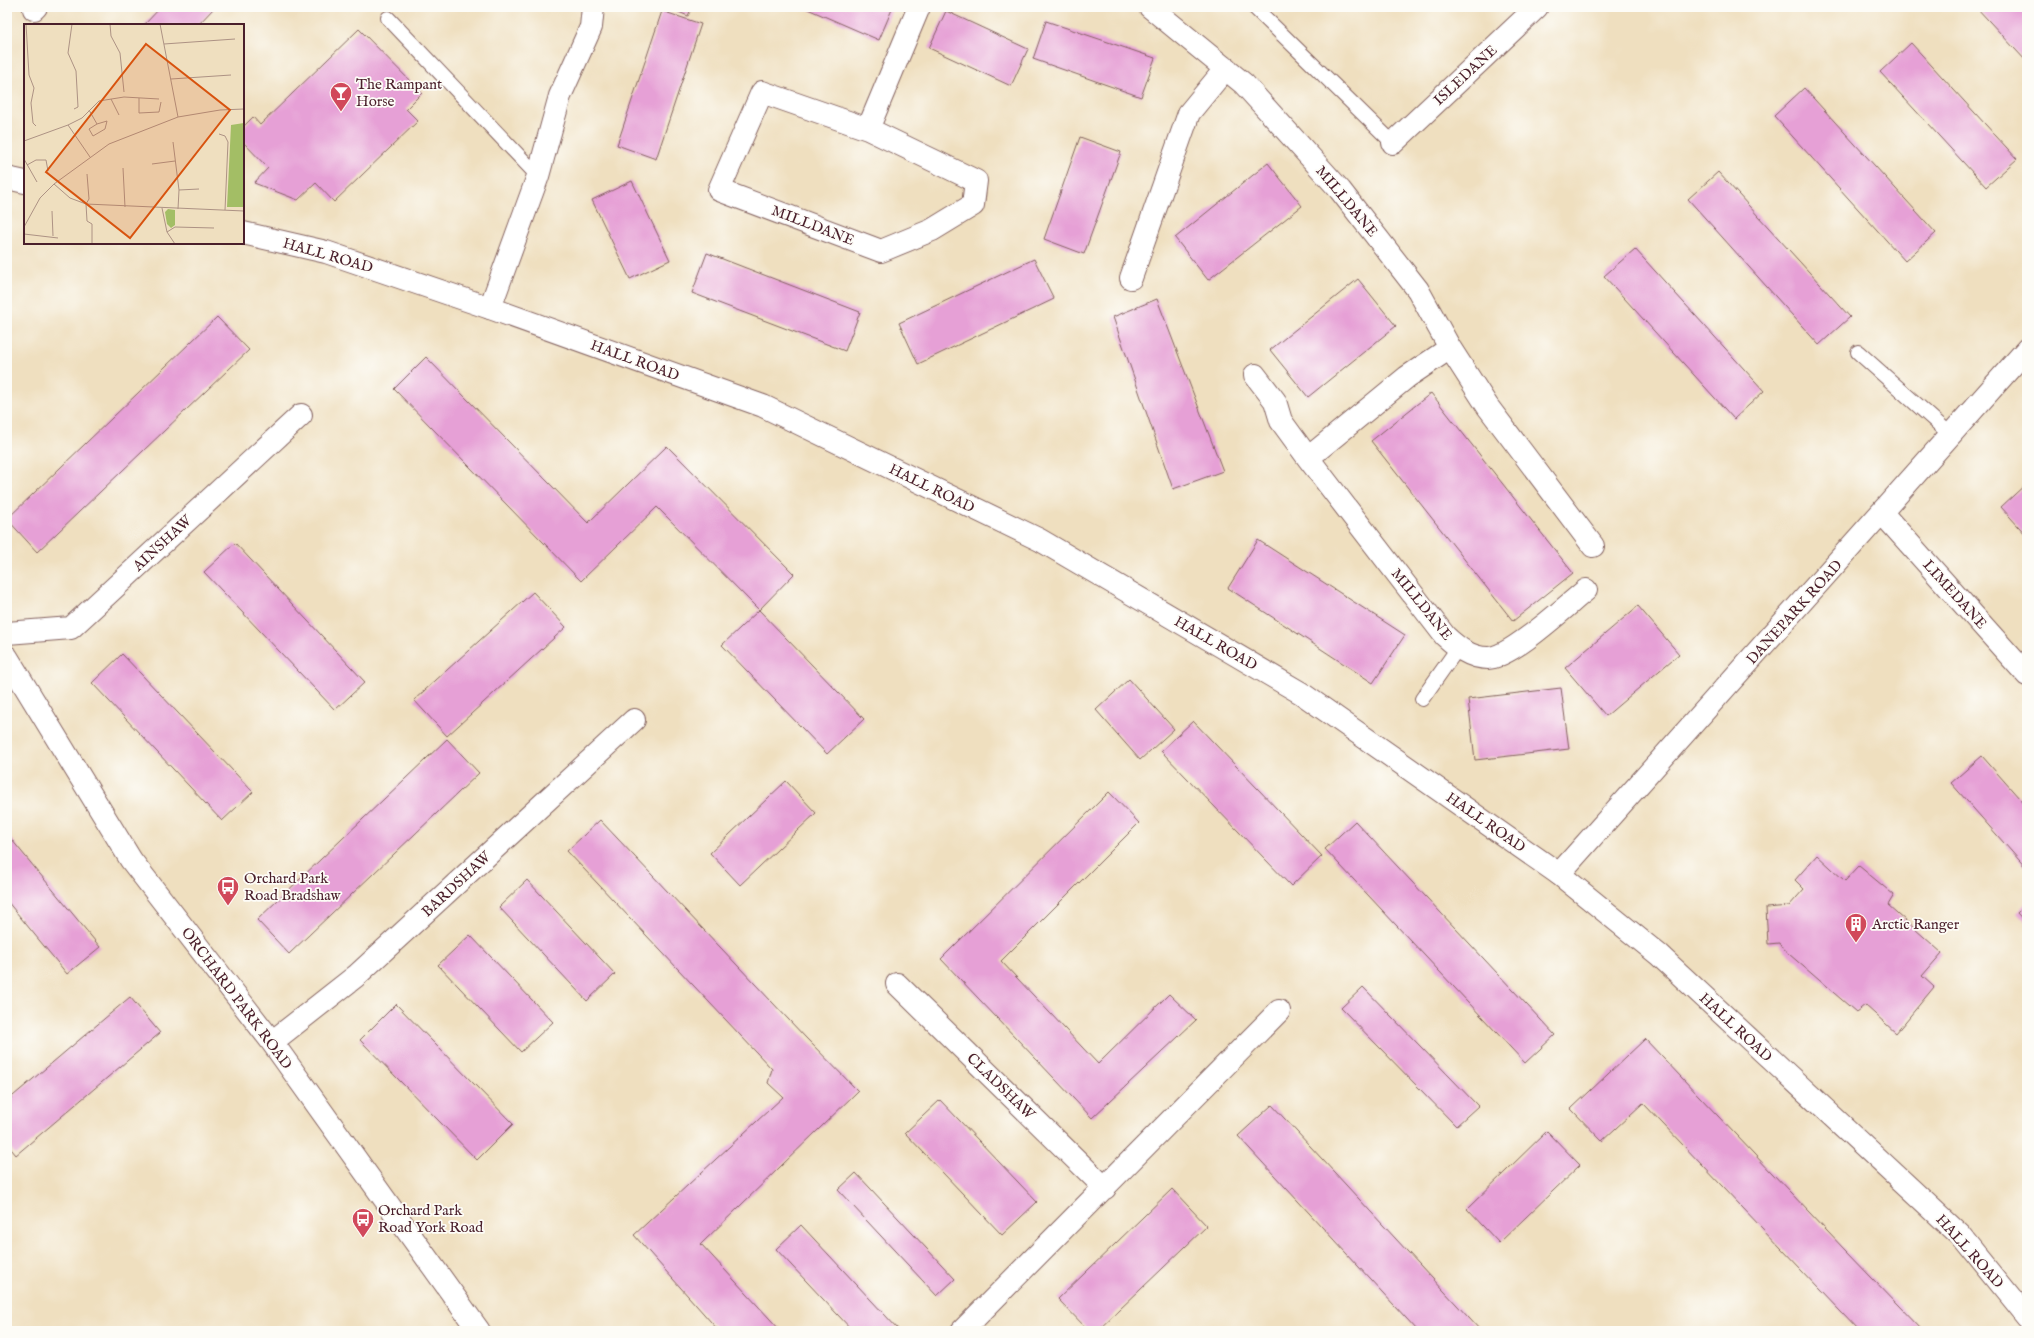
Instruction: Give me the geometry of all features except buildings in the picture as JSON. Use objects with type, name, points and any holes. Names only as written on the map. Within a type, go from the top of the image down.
[{"type":"street","points":[[490,308],[538,176],[560,96],[591,27],[593,7]]},
{"type":"street","points":[[868,129],[919,7]]},
{"type":"street","name":"MILLDANE","points":[[1150,7],[1244,84],[1340,190],[1418,290],[1450,348],[1488,407],[1594,546]]},
{"type":"street","name":"ISLEDANE","points":[[1393,143],[1537,7]]},
{"type":"street","points":[[1131,278],[1189,113],[1226,68]]},
{"type":"street","name":"MILLDANE","points":[[762,92],[868,129],[976,181],[973,205],[932,230],[881,251],[719,190],[762,92]]},
{"type":"street","points":[[7,178],[24,182]]},
{"type":"street","name":"HALL ROAD","points":[[244,233],[326,252],[490,308],[763,406],[1040,540],[1301,693],[1560,874],[1659,955],[1959,1234],[2027,1318]]},
{"type":"street","points":[[1308,458],[1407,378],[1450,348]]},
{"type":"street","name":"DANEPARK ROAD","points":[[1560,874],[2027,349]]},
{"type":"street","name":"MILLDANE","points":[[1255,375],[1275,401],[1281,421],[1308,458],[1445,636],[1458,648],[1466,653],[1488,658],[1510,651],[1586,590]]},
{"type":"street","name":"AINSHAW","points":[[7,633],[71,628],[301,415]]},
{"type":"street","name":"LIMEDANE","points":[[1882,513],[2027,675]]},
{"type":"street","name":"ORCHARD PARK ROAD","points":[[7,657],[131,860],[272,1042],[479,1331]]},
{"type":"street","name":"BARDSHAW","points":[[272,1042],[356,976],[634,720]]},
{"type":"street","name":"CLADSHAW","points":[[897,984],[1105,1188]]},
{"type":"street","points":[[962,1331],[1279,1011]]},
{"type":"lane","points":[[1254,7],[1393,143]]},
{"type":"lane","points":[[388,18],[538,176]]},
{"type":"lane","points":[[1858,352],[1951,435]]},
{"type":"lane","points":[[1422,699],[1458,648]]},
{"type":"place","name":"The Rampant Horse","points":[[341,112]]},
{"type":"place","name":"Orchard Park Road Bradshaw","points":[[228,906]]},
{"type":"place","name":"Arctic Ranger","points":[[1856,944]]},
{"type":"place","name":"Orchard Park Road York Road","points":[[363,1238]]}]
